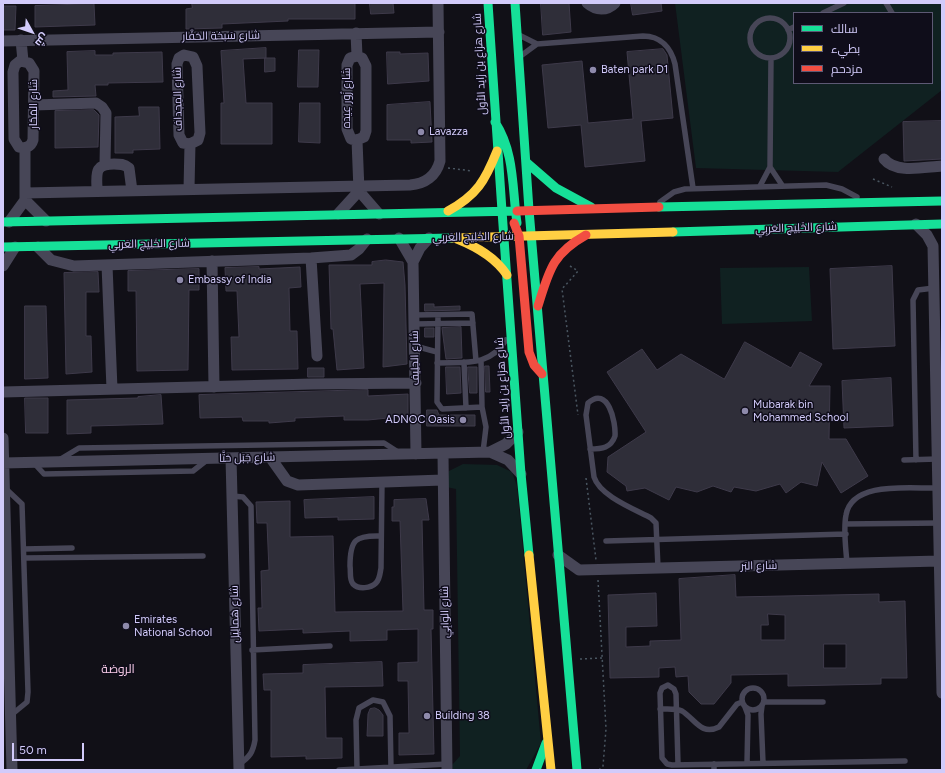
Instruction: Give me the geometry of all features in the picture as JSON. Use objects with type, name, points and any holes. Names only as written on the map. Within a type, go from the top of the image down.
[{"type":"main road","name":"شارع هزاع بن زايد الأول","points":[[488,3],[497,151],[505,237],[521,474],[551,770]]},
{"type":"main road","points":[[515,3],[529,210],[533,223],[531,236],[538,306],[542,374],[577,770]]},
{"type":"main road","points":[[495,122],[502,131],[508,146],[516,211],[528,352],[534,365],[542,374]]},
{"type":"main road","points":[[446,212],[469,200],[481,186],[497,151]]},
{"type":"main road","points":[[526,162],[552,186],[572,198],[592,207]]},
{"type":"main road","points":[[6,222],[516,211],[592,207],[942,201]]},
{"type":"main road","points":[[675,216],[697,206]]},
{"type":"main road","points":[[517,227],[529,210]]},
{"type":"main road","points":[[502,211],[517,227]]},
{"type":"main road","points":[[492,224],[504,224],[517,227],[533,223]]},
{"type":"main road","name":"شارع الخَلِيج العَربِي","points":[[3,247],[368,239],[380,238],[397,233],[454,238],[505,237],[517,227],[531,236],[942,224]]},
{"type":"main road","points":[[538,306],[548,274],[560,252],[570,243],[587,235]]},
{"type":"main road","points":[[454,238],[488,254],[498,263],[507,275]]},
{"type":"main road","points":[[536,770],[548,739]]},
{"type":"main road","points":[[576,755],[585,770]]},
{"type":"street","points":[[6,222],[25,196],[97,191],[359,189],[416,185],[432,177],[438,167],[441,156],[438,3]]},
{"type":"street","points":[[587,3],[600,10],[610,7],[615,3]]},
{"type":"street","name":"شارع سَبخة الحَفَّار","points":[[3,40],[439,32]]},
{"type":"street","name":"شارع زُور عِيده","points":[[356,33],[356,56]]},
{"type":"street","name":"شارع المِجداف","points":[[188,37],[188,55]]},
{"type":"street","points":[[21,40],[23,61]]},
{"type":"street","name":"شارع المِجداف","points":[[188,55],[193,57],[196,63],[200,133],[196,142],[190,144],[184,143],[179,135],[177,64],[179,58],[188,55]]},
{"type":"street","name":"شارع زُور عِيده","points":[[356,56],[362,58],[366,66],[366,131],[364,137],[357,140],[351,139],[347,130],[347,65],[350,58],[356,56]]},
{"type":"street","name":"شارع المَحَّار","points":[[23,61],[29,62],[33,67],[34,105],[33,140],[30,146],[25,148],[16,145],[14,139],[13,79],[15,65],[23,61]]},
{"type":"street","points":[[34,105],[92,103],[102,107],[106,113],[105,164]]},
{"type":"street","name":"شارع زُور عِيده","points":[[357,140],[359,189]]},
{"type":"street","name":"شارع المِجداف","points":[[189,190],[190,144]]},
{"type":"street","name":"شارع المَحَّار","points":[[25,148],[25,196]]},
{"type":"street","points":[[884,158],[890,164],[898,168],[942,166]]},
{"type":"street","points":[[97,191],[97,171],[100,166],[105,164],[123,164],[129,168],[132,191]]},
{"type":"street","points":[[359,189],[379,214]]},
{"type":"street","points":[[338,214],[359,189]]},
{"type":"street","points":[[25,196],[46,221]]},
{"type":"street","points":[[916,224],[924,231],[933,245],[937,258],[934,288],[939,356],[937,460],[942,693]]},
{"type":"street","name":"شارع الحِلِيف","points":[[397,233],[413,262],[416,454]]},
{"type":"street","points":[[933,245],[942,233]]},
{"type":"street","points":[[413,262],[420,248],[429,237]]},
{"type":"street","points":[[37,246],[51,260],[74,266],[311,258],[350,255],[359,249],[368,239]]},
{"type":"street","points":[[3,266],[15,247]]},
{"type":"street","points":[[311,258],[318,356]]},
{"type":"street","points":[[212,261],[214,386]]},
{"type":"street","name":"شارع الخَلِيج العَربِي","points":[[107,265],[112,389]]},
{"type":"street","points":[[3,392],[214,386],[416,383]]},
{"type":"street","name":"شارع جَبَل حَتَّا","points":[[3,463],[486,452],[506,444],[518,432]]},
{"type":"street","points":[[3,438],[5,626],[12,770]]},
{"type":"street","name":"شارع جَبَل حَتَّا","points":[[486,452],[508,460],[521,474]]},
{"type":"street","name":"شارع الوابِي","points":[[443,454],[447,767]]},
{"type":"street","points":[[270,457],[287,481],[298,485],[443,480]]},
{"type":"street","name":"شارع هَمالِيل","points":[[231,458],[239,767]]},
{"type":"street","points":[[558,555],[580,570],[569,579],[561,590]]},
{"type":"street","name":"شارع البَر","points":[[580,570],[939,561]]},
{"type":"lane","points":[[825,12],[844,3]]},
{"type":"lane","points":[[886,3],[891,12]]},
{"type":"lane","points":[[770,18],[780,21],[788,30],[789,41],[785,51],[776,57],[771,58],[760,55],[752,47],[750,36],[754,25],[764,19],[770,18]]},
{"type":"lane","points":[[788,30],[793,28]]},
{"type":"lane","points":[[517,33],[537,44]]},
{"type":"lane","points":[[519,58],[527,50],[537,44],[647,36],[656,38],[667,46],[675,64],[694,188]]},
{"type":"lane","points":[[760,186],[770,167],[771,58]]},
{"type":"lane","points":[[770,167],[782,185]]},
{"type":"lane","points":[[656,207],[664,198],[674,192],[694,188],[782,185],[834,186],[850,192],[866,202]]},
{"type":"lane","points":[[916,460],[913,300],[918,290],[934,288]]},
{"type":"lane","points":[[414,319],[438,315],[472,314],[482,407],[486,421],[486,452]]},
{"type":"lane","points":[[438,315],[437,402],[439,407],[442,409],[482,407]]},
{"type":"lane","points":[[414,319],[439,324],[473,323]]},
{"type":"lane","points":[[437,363],[478,361],[490,358],[497,352],[511,332]]},
{"type":"lane","points":[[415,346],[437,352]]},
{"type":"lane","points":[[464,362],[466,408]]},
{"type":"lane","points":[[590,449],[601,449],[608,446],[615,436],[609,405],[603,399],[599,398],[591,400],[586,407],[590,449],[594,477],[599,487],[654,520],[657,526],[658,568]]},
{"type":"lane","points":[[56,462],[79,448],[384,443],[402,455]]},
{"type":"lane","points":[[33,462],[44,474],[185,472],[193,471],[209,458]]},
{"type":"lane","points":[[904,460],[937,460]]},
{"type":"lane","points":[[381,536],[365,535],[357,540],[351,547],[351,580],[355,586],[361,588],[368,587],[376,584],[379,578],[381,536],[382,482]]},
{"type":"lane","points":[[4,488],[22,504],[28,692],[26,702],[10,717]]},
{"type":"lane","points":[[847,564],[846,515],[850,505],[863,493],[876,490],[938,488]]},
{"type":"lane","points":[[232,496],[243,497],[251,506],[252,650],[255,740],[253,751],[249,758],[239,767]]},
{"type":"lane","points":[[845,524],[938,524]]},
{"type":"lane","points":[[606,541],[846,534]]},
{"type":"lane","points":[[24,549],[72,548]]},
{"type":"lane","points":[[24,558],[203,556]]},
{"type":"lane","points":[[252,650],[330,646]]},
{"type":"lane","points":[[678,764],[676,691],[672,687],[668,686],[660,690],[662,758],[668,764],[714,767],[762,763],[905,762]]},
{"type":"lane","points":[[747,764],[748,715],[743,704],[745,692],[751,688],[761,692],[763,703],[761,714],[762,763]]},
{"type":"lane","points":[[357,769],[359,708],[373,700],[383,702],[390,716],[391,768]]},
{"type":"lane","points":[[660,709],[676,709],[682,712],[702,729],[716,729],[721,726],[737,704],[743,704],[753,710],[763,703],[823,702]]},
{"type":"lane","points":[[824,762],[825,770]]},
{"type":"lane","points":[[339,770],[447,767]]},
{"type":"path","points":[[438,167],[488,173]]},
{"type":"path","points":[[873,178],[892,187]]},
{"type":"path","points":[[564,264],[578,271],[562,290],[579,422]]},
{"type":"path","points":[[585,476],[597,570],[606,729],[603,766],[599,770]]},
{"type":"path","points":[[567,660],[602,658]]},
{"type":"shaded area","points":[[675,3],[942,3],[942,90],[838,172],[696,168]]},
{"type":"shaded area","points":[[809,267],[812,321],[722,324],[720,268]]},
{"type":"shaded area","points":[[463,464],[497,465],[512,472],[517,486],[541,743],[526,770],[453,770],[452,765],[460,756],[456,489],[446,487],[449,471]]},
{"type":"building","points":[[192,3],[355,3],[355,19],[288,19],[288,21],[222,24],[222,28],[186,29],[186,9],[192,8]]},
{"type":"building","points":[[370,3],[393,3],[394,13],[371,14]]},
{"type":"building","points":[[541,3],[569,3],[571,32],[543,35]]},
{"type":"building","points":[[631,3],[661,3],[662,11],[633,15]]},
{"type":"building","points":[[94,4],[95,25],[35,27],[35,6]]},
{"type":"building","points":[[3,6],[16,6],[15,30],[3,30]]},
{"type":"building","points":[[266,48],[266,58],[243,59],[246,103],[272,103],[272,144],[221,144],[221,103],[224,103],[221,51]]},
{"type":"building","points":[[663,49],[667,55],[673,118],[641,121],[645,161],[585,167],[581,125],[548,128],[542,65],[582,61],[588,123],[633,119],[627,52]]},
{"type":"building","points":[[299,50],[319,50],[318,87],[298,87]]},
{"type":"building","points":[[95,51],[95,55],[162,52],[163,82],[108,83],[108,85],[95,85],[96,96],[53,97],[53,91],[68,90],[67,52]]},
{"type":"building","points":[[387,52],[400,52],[400,54],[428,53],[429,81],[388,84]]},
{"type":"building","points":[[265,58],[275,58],[275,71],[265,72]]},
{"type":"building","points":[[430,102],[432,142],[411,143],[411,140],[387,140],[387,105]]},
{"type":"building","points":[[300,103],[320,103],[320,143],[299,142]]},
{"type":"building","points":[[139,107],[159,107],[160,149],[133,150],[133,153],[115,153],[115,117],[139,116]]},
{"type":"building","points":[[94,110],[99,115],[98,147],[55,148],[55,111]]},
{"type":"building","points":[[942,121],[942,159],[904,161],[903,122]]},
{"type":"building","points":[[386,260],[403,262],[407,364],[383,367],[384,283],[360,284],[364,368],[337,370],[333,329],[331,329],[329,265],[372,265],[372,262]]},
{"type":"building","points":[[892,266],[895,346],[833,349],[830,269]]},
{"type":"building","points":[[259,267],[259,269],[300,267],[301,287],[289,288],[290,331],[297,331],[298,369],[232,370],[231,337],[239,337],[237,291],[226,291],[225,268]]},
{"type":"building","points":[[199,269],[199,290],[189,290],[188,370],[137,371],[136,291],[128,291],[128,271]]},
{"type":"building","points":[[98,272],[99,292],[86,292],[86,336],[91,336],[92,372],[66,374],[64,273]]},
{"type":"building","points":[[425,304],[434,304],[434,307],[460,306],[460,310],[425,311]]},
{"type":"building","points":[[25,306],[46,306],[48,378],[25,379]]},
{"type":"building","points":[[461,327],[462,358],[446,359],[442,328]]},
{"type":"building","points":[[425,328],[434,328],[434,337],[425,337]]},
{"type":"building","points":[[745,342],[791,368],[800,352],[822,364],[809,386],[830,386],[829,439],[846,439],[868,476],[841,493],[822,462],[817,486],[801,482],[786,493],[780,484],[756,491],[734,487],[731,492],[713,486],[697,492],[676,487],[669,500],[645,488],[627,491],[626,486],[607,472],[608,457],[646,432],[607,372],[642,349],[657,370],[681,354],[724,379]]},
{"type":"building","points":[[485,366],[489,366],[490,392],[486,392]]},
{"type":"building","points":[[446,367],[460,367],[461,393],[447,394]]},
{"type":"building","points":[[468,367],[477,367],[477,393],[470,393]]},
{"type":"building","points":[[308,368],[324,368],[324,377],[308,377]]},
{"type":"building","points":[[891,378],[893,426],[844,428],[842,381]]},
{"type":"building","points":[[368,390],[368,396],[408,394],[408,416],[368,420],[344,420],[344,416],[295,418],[295,421],[269,423],[269,421],[243,421],[242,417],[200,418],[199,395]]},
{"type":"building","points":[[161,395],[163,424],[91,426],[91,433],[67,434],[67,400],[138,398]]},
{"type":"building","points":[[25,398],[48,398],[48,433],[26,433]]},
{"type":"building","points":[[427,410],[437,410],[439,415],[475,415],[475,426],[427,426]]},
{"type":"building","points":[[374,497],[374,519],[338,520],[338,517],[305,518],[304,500]]},
{"type":"building","points":[[426,499],[429,520],[422,520],[424,610],[433,610],[433,629],[431,629],[434,754],[399,755],[399,733],[409,733],[408,681],[398,681],[398,663],[418,662],[418,629],[387,630],[387,640],[350,641],[350,631],[303,633],[303,629],[259,631],[258,608],[262,608],[261,571],[269,570],[267,523],[257,523],[256,502],[290,501],[290,537],[333,536],[335,612],[403,611],[400,521],[392,521],[392,507],[394,507],[394,500]]},
{"type":"building","points":[[735,575],[736,597],[879,594],[879,602],[905,601],[907,678],[881,678],[881,684],[788,686],[788,674],[731,675],[731,683],[714,704],[701,704],[689,692],[688,676],[676,677],[675,667],[659,668],[659,677],[610,678],[608,595],[656,593],[657,626],[626,627],[626,647],[650,646],[650,641],[681,640],[679,579]],"holes":[[[768,614],[785,615],[785,640],[761,640],[761,625],[768,625]],[[824,644],[846,644],[846,668],[824,668]]]},
{"type":"building","points":[[382,662],[383,686],[325,687],[326,738],[342,738],[342,758],[306,759],[306,756],[271,757],[271,690],[264,690],[263,674],[303,673],[303,665]]},
{"type":"building","points":[[375,708],[383,715],[383,736],[367,736],[368,714],[370,709]]},
{"type":"traffic: fast","points":[[488,3],[502,211]]},
{"type":"traffic: fast","points":[[515,3],[529,210]]},
{"type":"traffic: fast","points":[[495,122],[506,146],[512,171],[517,223]]},
{"type":"traffic: fast","points":[[526,162],[556,188],[591,207]]},
{"type":"traffic: fast","points":[[659,207],[942,201]]},
{"type":"traffic: fast","points":[[529,210],[577,770]]},
{"type":"traffic: fast","points":[[502,211],[521,474],[529,555]]},
{"type":"traffic: fast","points":[[3,222],[517,211]]},
{"type":"traffic: fast","points":[[673,232],[942,224]]},
{"type":"traffic: fast","points":[[3,247],[452,238]]},
{"type":"traffic: fast","points":[[536,770],[546,743]]},
{"type":"traffic: slow","points":[[448,211],[466,199],[479,186],[484,179],[497,151]]},
{"type":"traffic: slow","points":[[452,238],[673,232]]},
{"type":"traffic: slow","points":[[457,239],[472,245],[485,253],[497,263],[507,275]]},
{"type":"traffic: slow","points":[[529,555],[551,770]]},
{"type":"traffic: jam","points":[[517,211],[659,207]]},
{"type":"traffic: jam","points":[[514,223],[519,236],[529,352],[534,365],[542,374]]},
{"type":"traffic: jam","points":[[538,306],[553,264],[566,249],[586,235]]},
{"type":"place","name":"Baten park D1","points":[[593,70]]},
{"type":"place","name":"Lavazza","points":[[421,132]]},
{"type":"place","name":"Embassy of India","points":[[180,280]]},
{"type":"place","name":"Mubarak bin Mohammed School","points":[[745,411]]},
{"type":"place","name":"ADNOC Oasis","points":[[463,420]]},
{"type":"place","name":"Emirates National School","points":[[126,626]]},
{"type":"place","name":"Building 38","points":[[427,716]]},
{"type":"district","name":"الروضة","points":[[118,669]]}]
